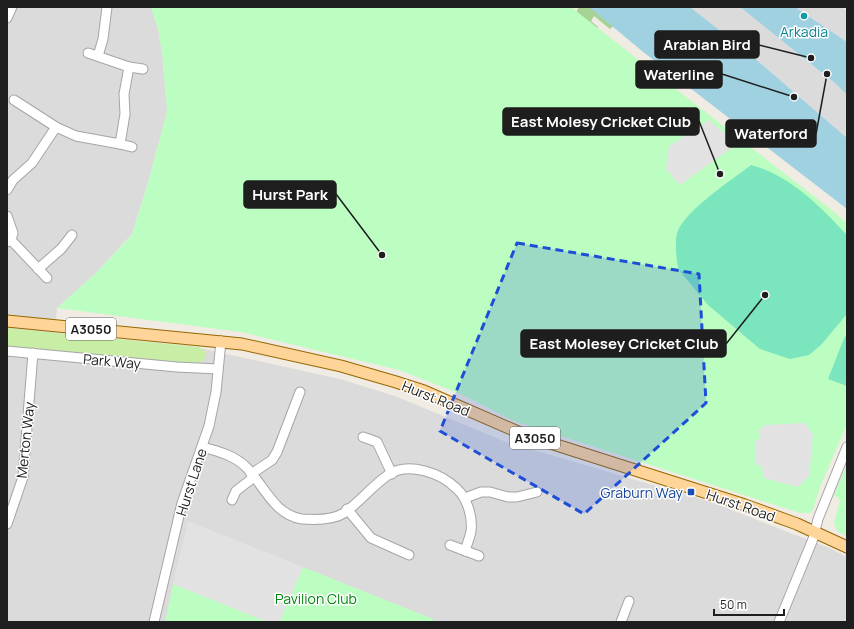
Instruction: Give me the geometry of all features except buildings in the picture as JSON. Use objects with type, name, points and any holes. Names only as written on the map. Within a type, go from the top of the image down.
[{"type":"main road","name":"Hurst Road","points":[[7,321],[220,341],[248,345],[309,358],[396,382],[449,401],[504,427],[525,435],[745,506],[814,531],[847,547]]},
{"type":"street","points":[[7,18],[12,7]]},
{"type":"street","points":[[98,56],[103,39],[107,7]]},
{"type":"street","points":[[88,53],[129,67],[144,69]]},
{"type":"street","points":[[120,144],[125,114],[124,94],[129,67]]},
{"type":"street","points":[[14,100],[56,127],[76,136],[120,144],[132,148]]},
{"type":"street","points":[[7,190],[12,180],[32,163],[56,127]]},
{"type":"street","points":[[7,216],[13,233],[9,241],[47,278]]},
{"type":"street","points":[[38,269],[61,249],[72,235]]},
{"type":"street","name":"Hurst Lane","points":[[154,622],[182,503],[202,447],[214,405],[220,341]]},
{"type":"street","name":"Park Way","points":[[7,351],[177,367],[218,369]]},
{"type":"street","name":"Merton Way","points":[[7,524],[23,477],[33,353]]},
{"type":"street","points":[[232,500],[236,491],[272,460],[277,452],[300,392]]},
{"type":"street","points":[[363,437],[377,442],[392,474]]},
{"type":"street","points":[[202,447],[226,454],[245,466],[274,503],[286,513],[301,518],[321,520],[343,513],[388,474],[403,470],[419,470],[434,474],[448,480],[465,498],[469,512],[471,530],[465,551]]},
{"type":"street","points":[[779,622],[847,447]]},
{"type":"street","points":[[465,498],[481,492],[490,492],[508,497],[517,497],[537,492]]},
{"type":"street","points":[[347,509],[370,538],[409,556]]},
{"type":"street","points":[[450,546],[479,556]]},
{"type":"street","points":[[621,622],[629,601]]},
{"type":"highlighted area","points":[[517,243],[699,274],[706,403],[584,514],[440,431]]},
{"type":"shaded area","points":[[7,7],[151,7],[158,29],[162,52],[167,111],[150,176],[132,234],[96,273],[57,308],[54,334],[204,349],[340,379],[395,396],[506,442],[711,502],[829,548],[847,557],[847,622],[7,622]]},
{"type":"shaded area","points":[[690,7],[740,7],[836,84],[847,95],[847,138],[751,55]]},
{"type":"shaded area","points":[[795,7],[842,7],[847,11],[847,42]]},
{"type":"shaded area","points":[[709,120],[737,144],[680,185],[666,169],[669,146]]},
{"type":"shaded area","points":[[805,423],[813,435],[809,476],[798,487],[764,478],[761,465],[755,465],[755,440],[758,440],[761,436],[758,431],[765,425]]},
{"type":"shaded area","points":[[188,521],[303,567],[279,622],[268,622],[173,584]]},
{"type":"green space","points":[[151,7],[571,7],[847,223],[847,424],[820,487],[813,510],[810,513],[800,513],[514,421],[463,395],[399,370],[241,332],[57,308],[96,273],[132,235],[150,176],[167,111],[162,52],[158,29]]},
{"type":"green space","points":[[579,7],[599,7],[616,23],[610,29],[594,16],[591,21],[598,27],[593,33],[574,16]]},
{"type":"green space","points":[[751,165],[779,176],[792,184],[827,214],[847,235],[847,314],[821,345],[809,355],[790,359],[760,349],[708,305],[679,270],[676,241],[677,233],[682,224],[699,205]]},
{"type":"green space","points":[[7,328],[199,347],[204,350],[206,356],[203,361],[194,363],[7,347]]},
{"type":"green space","points":[[845,336],[847,337],[847,386],[828,379]]},
{"type":"green space","points":[[847,464],[847,536],[837,531],[834,523],[840,500],[834,495]]},
{"type":"green space","name":"Pavilion Club","points":[[303,567],[433,619],[433,622],[279,622]]},
{"type":"green space","points":[[173,584],[268,622],[165,622]]},
{"type":"water","points":[[589,7],[690,7],[751,55],[847,138],[847,209],[642,51]]},
{"type":"water","points":[[740,7],[795,7],[847,42],[847,95],[836,84]]},
{"type":"place","name":"Arkadia","points":[[804,16]]},
{"type":"place","name":"Arabian Bird","points":[[811,58]]},
{"type":"place","name":"Waterford","points":[[827,74]]},
{"type":"place","name":"Waterline","points":[[794,97]]},
{"type":"place","name":"East Molesy Cricket Club","points":[[720,174]]},
{"type":"place","name":"Hurst Park","points":[[382,255]]},
{"type":"place","name":"East Molesey Cricket Club","points":[[765,295]]},
{"type":"place","name":"Graburn Way","points":[[691,492]]}]
